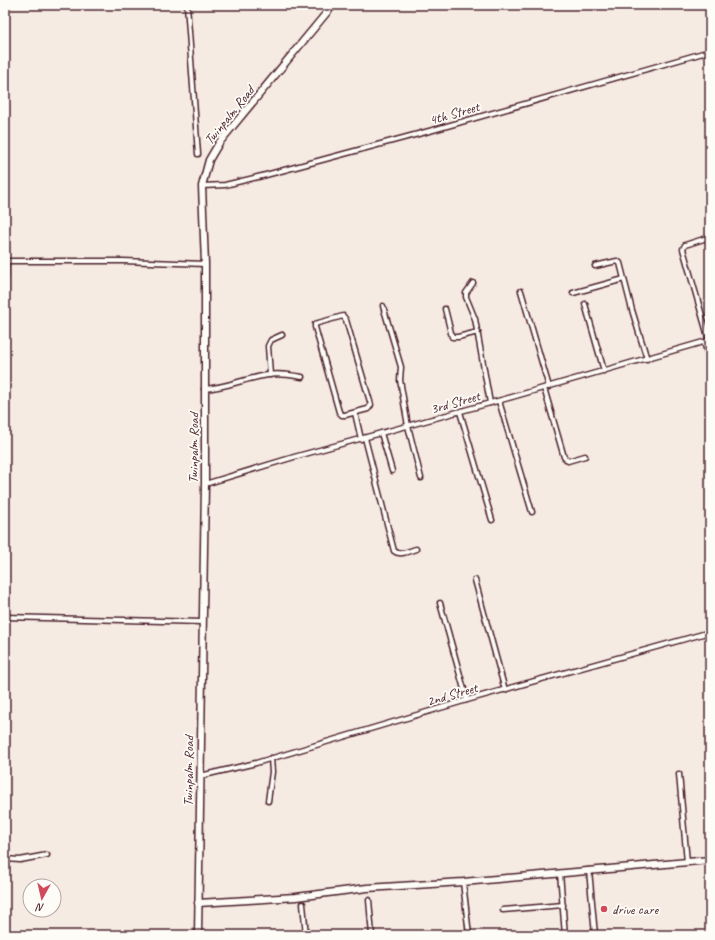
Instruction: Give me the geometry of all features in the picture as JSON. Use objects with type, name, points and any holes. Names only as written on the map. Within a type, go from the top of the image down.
[{"type":"main road","name":"Twinpalm Road","points":[[198,935],[205,484],[205,264],[202,186],[209,160],[220,144],[333,5]]},
{"type":"main road","points":[[198,903],[296,897],[367,888],[463,882],[710,860]]},
{"type":"street","points":[[187,5],[198,154]]},
{"type":"street","name":"4th Street","points":[[202,186],[225,186],[433,130],[710,51]]},
{"type":"street","points":[[710,237],[685,245],[683,249],[710,340]]},
{"type":"street","points":[[5,302],[6,261],[124,261],[205,264]]},
{"type":"street","points":[[595,266],[619,262],[647,358]]},
{"type":"street","points":[[573,293],[624,279]]},
{"type":"street","points":[[473,283],[466,293],[466,297],[475,319],[478,332],[490,403]]},
{"type":"street","points":[[522,290],[564,458],[568,461],[585,456]]},
{"type":"street","points":[[585,304],[604,371]]},
{"type":"street","points":[[383,306],[401,367],[400,380],[408,426],[421,478]]},
{"type":"street","points":[[445,309],[452,337],[458,338],[478,332]]},
{"type":"street","points":[[343,316],[346,320],[370,405],[368,409],[355,413],[345,415],[340,414],[315,327],[315,324],[343,316]]},
{"type":"street","points":[[270,375],[268,346],[271,340],[282,335]]},
{"type":"street","name":"3rd Street","points":[[205,484],[710,340]]},
{"type":"street","points":[[704,342],[710,362]]},
{"type":"street","points":[[204,389],[215,388],[270,375],[281,374],[302,377]]},
{"type":"street","points":[[499,401],[532,512]]},
{"type":"street","points":[[460,412],[492,520]]},
{"type":"street","points":[[355,413],[394,551],[402,553],[416,549]]},
{"type":"street","points":[[381,433],[392,471]]},
{"type":"street","points":[[475,580],[504,690]]},
{"type":"street","points":[[440,602],[467,700]]},
{"type":"street","points":[[5,617],[202,622]]},
{"type":"street","name":"2nd Street","points":[[200,776],[271,758],[467,700],[710,632]]},
{"type":"street","points":[[268,801],[272,772],[271,758]]},
{"type":"street","points":[[679,774],[687,862]]},
{"type":"street","points":[[5,859],[20,860],[47,855]]},
{"type":"street","points":[[589,870],[595,935]]},
{"type":"street","points":[[560,873],[565,935]]},
{"type":"street","points":[[463,882],[469,935]]},
{"type":"street","points":[[369,900],[372,935]]},
{"type":"street","points":[[303,904],[306,935]]},
{"type":"street","points":[[503,910],[563,905]]},
{"type":"place","name":"drive care","points":[[604,909]]}]
